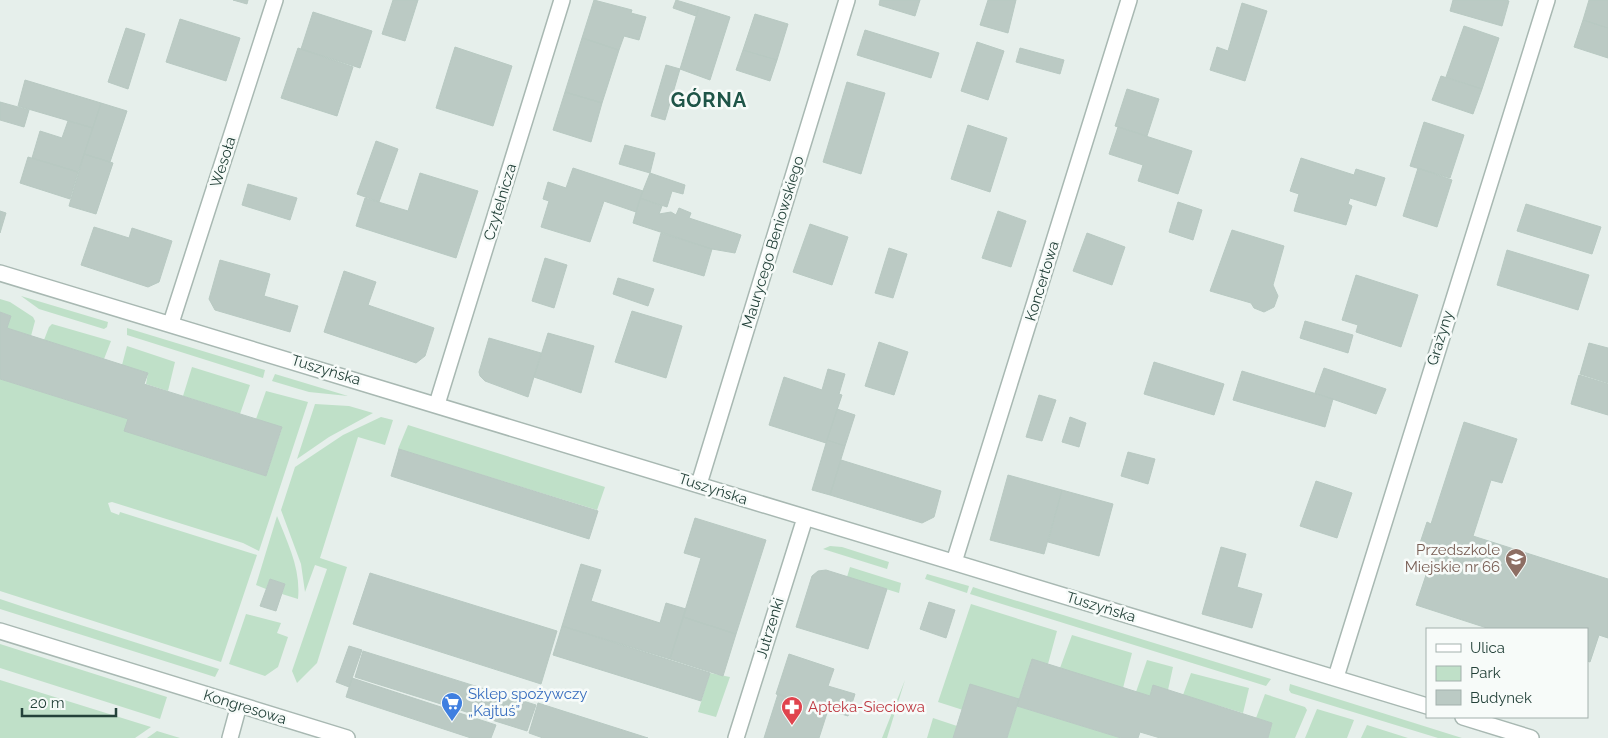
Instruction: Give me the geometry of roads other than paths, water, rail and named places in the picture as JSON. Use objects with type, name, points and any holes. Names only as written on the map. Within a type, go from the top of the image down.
[{"type":"street","name":"Wesoła","points":[[171,323],[275,0]]},
{"type":"street","name":"Czytelnicza","points":[[438,404],[562,0]]},
{"type":"street","name":"Maurycego Beniowskiego","points":[[699,484],[846,0]]},
{"type":"street","name":"Koncertowa","points":[[954,562],[1129,0]]},
{"type":"street","name":"Grażyny","points":[[1336,677],[1546,0]]},
{"type":"street","name":"Tuszyńska","points":[[0,273],[438,404],[805,518],[1426,706]]},
{"type":"street","name":"Jutrzenki","points":[[736,738],[805,518]]},
{"type":"street","name":"Kongresowa","points":[[0,630],[347,738]]},
{"type":"street","points":[[230,738],[240,705]]},
{"type":"street","points":[[1466,718],[1531,738]]},
{"type":"place","name":"Przedszkole Miejskie nr 66","points":[[1516,578]]},
{"type":"place","name":"Sklep spożywczy „Kajtuś”","points":[[452,722]]},
{"type":"place","name":"Apteka-Sieciowa","points":[[792,726]]},
{"type":"district","name":"GÓRNA","points":[[709,100]]}]
